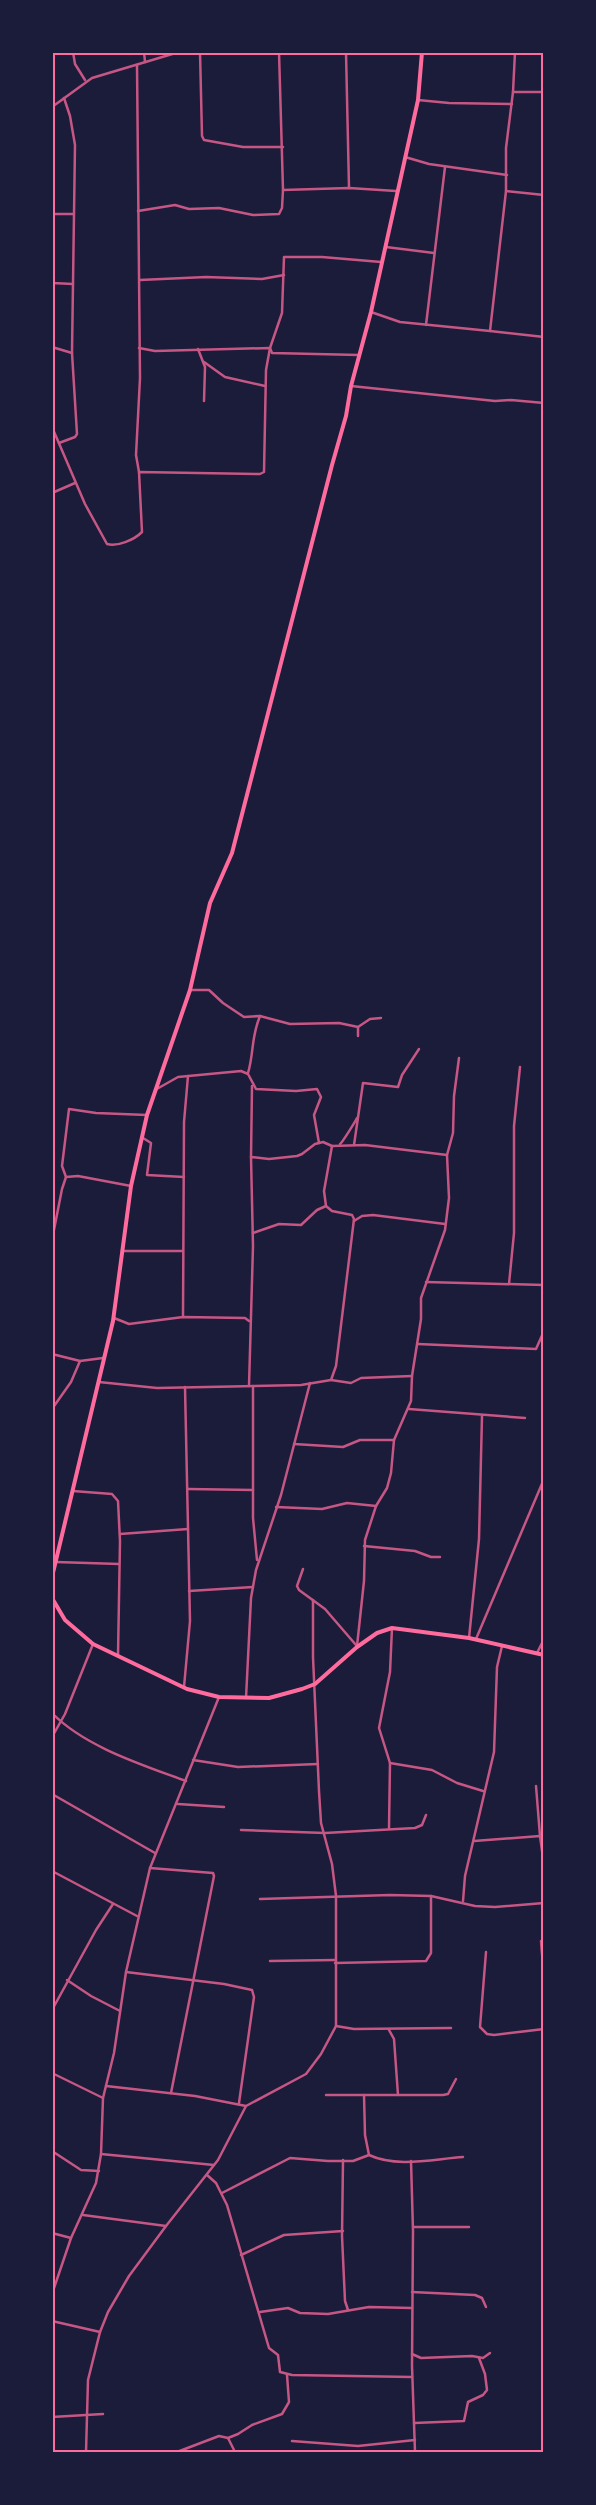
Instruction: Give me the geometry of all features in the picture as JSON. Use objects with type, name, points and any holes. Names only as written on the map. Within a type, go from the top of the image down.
[{"type":"main road","points":[[52,1578],[114,1318],[132,1186],[143,1138],[146,1115],[190,990],[210,903],[232,853],[250,787],[371,312],[396,191],[418,100],[422,52]]},
{"type":"main road","points":[[52,1598],[65,1620],[93,1644],[184,1687],[219,1697],[246,1699],[280,1697],[315,1684],[357,1647],[377,1633],[392,1628],[476,1639],[544,1655]]},
{"type":"street","points":[[73,52],[74,64],[85,81]]},
{"type":"street","points":[[144,52],[146,62]]},
{"type":"street","points":[[52,107],[85,81],[179,52]]},
{"type":"street","points":[[200,52],[202,136],[204,140],[243,147],[283,148]]},
{"type":"street","points":[[138,211],[174,205],[189,209],[218,208],[254,215],[279,214],[282,208],[283,148],[279,52]]},
{"type":"street","points":[[346,52],[349,188]]},
{"type":"street","points":[[490,331],[506,191],[506,148],[512,104],[515,52]]},
{"type":"street","points":[[52,427],[75,483],[107,544],[113,546],[136,538],[142,532],[139,472],[136,455],[140,280],[137,65]]},
{"type":"street","points":[[513,92],[544,92]]},
{"type":"street","points":[[59,443],[75,437],[77,434],[72,353],[74,132],[64,98]]},
{"type":"street","points":[[418,100],[512,104]]},
{"type":"street","points":[[405,157],[445,167],[507,175]]},
{"type":"street","points":[[426,325],[445,167]]},
{"type":"street","points":[[283,190],[349,188],[396,191]]},
{"type":"street","points":[[506,191],[544,195]]},
{"type":"street","points":[[52,214],[73,214]]},
{"type":"street","points":[[384,247],[434,253]]},
{"type":"street","points":[[139,472],[225,475],[262,473],[265,469],[265,386],[270,348],[282,313],[284,257],[322,257],[381,262]]},
{"type":"street","points":[[140,280],[206,277],[262,279],[284,276]]},
{"type":"street","points":[[52,283],[72,284]]},
{"type":"street","points":[[371,312],[400,322],[544,337]]},
{"type":"street","points":[[52,347],[72,353]]},
{"type":"street","points":[[139,348],[155,351],[270,348],[272,352],[360,355]]},
{"type":"street","points":[[198,349],[204,362],[204,401]]},
{"type":"street","points":[[204,362],[225,377],[265,386]]},
{"type":"street","points":[[351,386],[495,401],[511,400],[544,403]]},
{"type":"street","points":[[52,493],[75,483]]},
{"type":"street","points":[[190,990],[209,990],[243,1017],[260,1016],[290,1024],[339,1023],[358,1027],[372,1018],[381,1018]]},
{"type":"street","points":[[260,1016],[253,1032],[252,1060],[248,1074],[252,1084],[256,1089],[265,1091],[318,1090],[321,1097],[314,1115],[319,1143]]},
{"type":"street","points":[[358,1027],[358,1036]]},
{"type":"street","points":[[354,1145],[363,1083],[398,1087],[402,1075],[419,1049]]},
{"type":"street","points":[[357,1647],[364,1581],[364,1546],[376,1506],[382,1500],[390,1480],[394,1440],[411,1401],[412,1376],[421,1319],[420,1304],[426,1282],[442,1242],[449,1198],[447,1155],[453,1132],[454,1096],[459,1058]]},
{"type":"street","points":[[509,1284],[514,1233],[514,1126],[520,1067]]},
{"type":"street","points":[[154,1090],[180,1076],[227,1072],[248,1074]]},
{"type":"street","points":[[180,1076],[187,1082]]},
{"type":"street","points":[[183,1317],[182,1251],[188,1076]]},
{"type":"street","points":[[249,1386],[253,1233],[250,1157],[252,1084]]},
{"type":"street","points":[[52,1240],[66,1177],[62,1166],[68,1108],[96,1113],[146,1115]]},
{"type":"street","points":[[340,1144],[344,1142],[345,1135],[357,1116]]},
{"type":"street","points":[[143,1138],[151,1143],[147,1175],[184,1177]]},
{"type":"street","points":[[250,1157],[269,1159],[297,1156],[319,1143],[332,1146],[340,1144],[354,1145],[447,1155]]},
{"type":"street","points":[[331,1380],[336,1366],[353,1222],[352,1215],[332,1211],[326,1206],[324,1191],[332,1146]]},
{"type":"street","points":[[66,1177],[78,1176],[132,1186]]},
{"type":"street","points":[[253,1233],[279,1224],[301,1225],[317,1210],[326,1206]]},
{"type":"street","points":[[353,1222],[362,1216],[373,1215],[445,1224]]},
{"type":"street","points":[[122,1251],[182,1251]]},
{"type":"street","points":[[426,1282],[544,1285]]},
{"type":"street","points":[[245,1318],[251,1313]]},
{"type":"street","points":[[114,1318],[134,1324],[183,1317],[245,1318],[250,1321]]},
{"type":"street","points":[[418,1344],[536,1349],[544,1331]]},
{"type":"street","points":[[52,1354],[80,1361],[103,1358]]},
{"type":"street","points":[[52,1409],[71,1382],[80,1361]]},
{"type":"street","points":[[99,1382],[147,1387],[253,1386],[331,1380],[350,1383],[361,1378],[412,1376]]},
{"type":"street","points":[[246,1699],[253,1587],[257,1563],[276,1507],[310,1383]]},
{"type":"street","points":[[253,1386],[253,1490],[257,1563]]},
{"type":"street","points":[[184,1687],[190,1621],[185,1387]]},
{"type":"street","points":[[408,1409],[525,1418]]},
{"type":"street","points":[[469,1638],[479,1538],[482,1416]]},
{"type":"street","points":[[294,1444],[343,1447],[360,1440],[394,1440]]},
{"type":"street","points":[[476,1639],[544,1479]]},
{"type":"street","points":[[188,1489],[253,1490]]},
{"type":"street","points":[[72,1490],[116,1496],[118,1501],[120,1534],[118,1655]]},
{"type":"street","points":[[276,1507],[322,1509],[347,1503],[376,1506]]},
{"type":"street","points":[[120,1534],[188,1529]]},
{"type":"street","points":[[364,1546],[415,1551],[431,1557],[440,1557]]},
{"type":"street","points":[[56,1562],[119,1564]]},
{"type":"street","points":[[303,1569],[297,1586],[330,1615],[357,1647]]},
{"type":"street","points":[[189,1591],[253,1587]]},
{"type":"street","points":[[86,2452],[88,2380],[100,2332],[108,2312],[129,2276],[166,2226],[207,2176],[246,2106],[306,2074],[321,2054],[336,2026],[336,1896],[334,1877],[322,1823],[318,1764],[313,1600]]},
{"type":"street","points":[[389,1828],[390,1763],[379,1728],[391,1666],[392,1628]]},
{"type":"street","points":[[537,1653],[544,1639]]},
{"type":"street","points":[[52,1736],[61,1722],[93,1644]]},
{"type":"street","points":[[463,1902],[465,1876],[494,1748],[497,1667],[502,1644]]},
{"type":"street","points":[[52,2294],[71,2238],[92,2194],[99,2171],[103,2098],[126,1972],[150,1868],[178,1804],[193,1760],[219,1697]]},
{"type":"street","points":[[52,1713],[61,1722],[123,1758],[186,1781]]},
{"type":"street","points":[[193,1760],[238,1767],[318,1764]]},
{"type":"street","points":[[390,1763],[432,1770],[457,1783],[484,1791]]},
{"type":"street","points":[[536,1786],[544,1865]]},
{"type":"street","points":[[52,1794],[155,1853]]},
{"type":"street","points":[[178,1804],[224,1807]]},
{"type":"street","points":[[241,1830],[325,1833],[418,1827],[423,1823],[426,1815]]},
{"type":"street","points":[[474,1841],[540,1836]]},
{"type":"street","points":[[150,1868],[202,1872],[213,1874],[214,1876],[170,2094]]},
{"type":"street","points":[[53,1873],[138,1916]]},
{"type":"street","points":[[260,1899],[336,1896],[431,1896],[475,1906],[495,1907],[544,1903]]},
{"type":"street","points":[[270,1961],[426,1961],[431,1953],[431,1896]]},
{"type":"street","points":[[52,2010],[67,1980],[112,1904]]},
{"type":"street","points":[[541,1942],[544,1979]]},
{"type":"street","points":[[486,1952],[480,2027],[487,2034],[494,2035],[544,2029]]},
{"type":"street","points":[[126,1972],[224,1984],[252,1990],[254,1997],[239,2103]]},
{"type":"street","points":[[67,1980],[91,1996],[120,2011]]},
{"type":"street","points":[[336,2026],[387,2029],[451,2028]]},
{"type":"street","points":[[387,2029],[392,2033],[394,2039],[398,2095]]},
{"type":"street","points":[[52,2073],[103,2098]]},
{"type":"street","points":[[326,2095],[448,2094],[456,2079]]},
{"type":"street","points":[[106,2086],[239,2103],[246,2106]]},
{"type":"street","points":[[364,2095],[365,2135],[369,2155]]},
{"type":"street","points":[[52,2151],[81,2170],[99,2171]]},
{"type":"street","points":[[101,2154],[214,2165]]},
{"type":"street","points":[[222,2193],[290,2158],[328,2162],[359,2160],[369,2155]]},
{"type":"street","points":[[369,2155],[380,2160],[411,2161],[463,2157]]},
{"type":"street","points":[[343,2160],[345,2301],[348,2310]]},
{"type":"street","points":[[411,2161],[413,2227],[412,2377],[415,2452]]},
{"type":"street","points":[[207,2176],[216,2183],[222,2193],[253,2297],[260,2312],[269,2348],[278,2355],[280,2372],[287,2375],[412,2377]]},
{"type":"street","points":[[83,2215],[166,2226]]},
{"type":"street","points":[[413,2227],[469,2227]]},
{"type":"street","points":[[242,2255],[284,2235],[343,2231]]},
{"type":"street","points":[[52,2233],[71,2238]]},
{"type":"street","points":[[412,2292],[475,2295],[482,2298],[486,2307]]},
{"type":"street","points":[[260,2312],[288,2308],[300,2313],[328,2314],[369,2307],[412,2308]]},
{"type":"street","points":[[52,2321],[100,2332]]},
{"type":"street","points":[[412,2354],[421,2358],[472,2356],[480,2358],[490,2353]]},
{"type":"street","points":[[414,2423],[464,2421],[466,2404],[483,2395],[488,2390],[486,2374],[480,2358]]},
{"type":"street","points":[[176,2452],[220,2436],[228,2438],[286,2411],[289,2402],[287,2375]]},
{"type":"street","points":[[288,2380],[292,2375]]},
{"type":"street","points":[[52,2417],[103,2414]]},
{"type":"street","points":[[228,2438],[235,2452]]},
{"type":"street","points":[[292,2440],[358,2446],[415,2440]]}]
